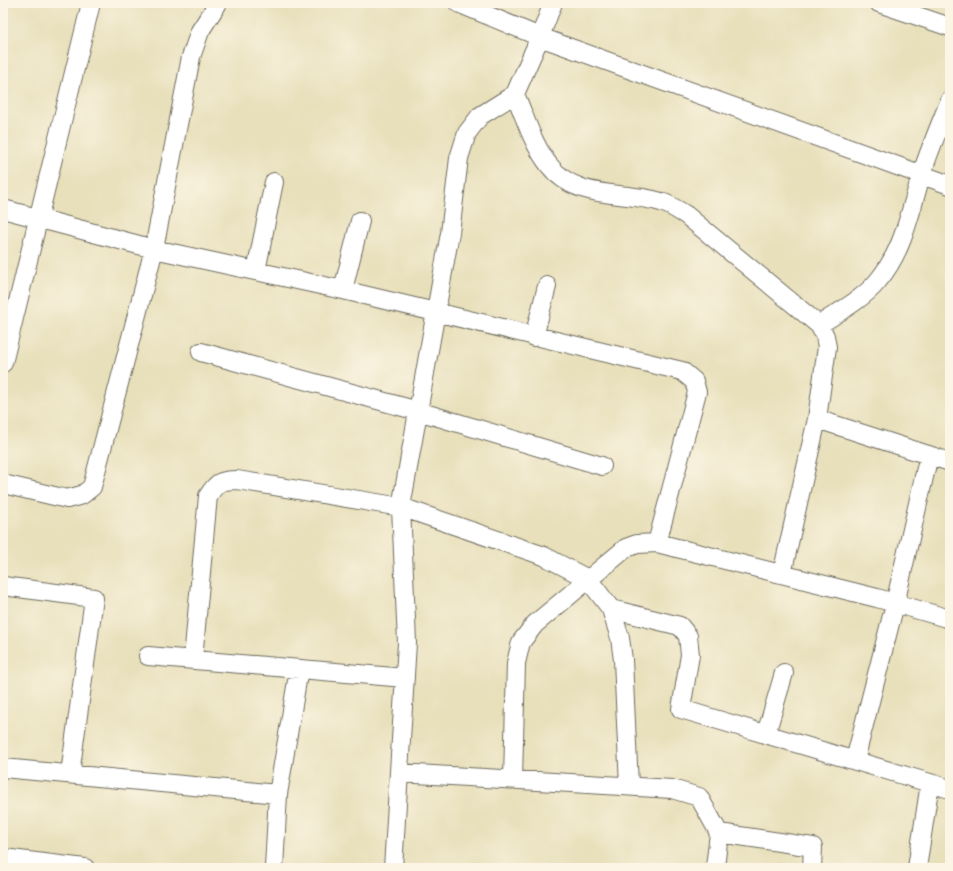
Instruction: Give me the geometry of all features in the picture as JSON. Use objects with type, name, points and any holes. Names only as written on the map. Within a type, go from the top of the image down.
[{"type":"street","points":[[3,363],[90,3]]},
{"type":"street","points":[[3,484],[67,499],[82,495],[92,487],[154,248],[191,57],[200,31],[218,3]]},
{"type":"street","points":[[458,3],[540,38],[921,176],[950,185]]},
{"type":"street","points":[[393,868],[407,643],[401,507],[450,233],[459,158],[467,133],[480,116],[515,94],[540,38],[553,3]]},
{"type":"street","points":[[879,3],[950,27]]},
{"type":"street","points":[[515,94],[545,159],[566,182],[588,191],[664,203],[686,215],[819,325],[825,336],[827,347],[817,419],[782,574]]},
{"type":"street","points":[[819,325],[849,305],[877,283],[895,256],[908,226],[921,176],[950,100]]},
{"type":"street","points":[[256,271],[274,182]]},
{"type":"street","points":[[3,209],[154,248],[342,290],[534,337],[682,371],[694,381],[697,392],[657,543]]},
{"type":"street","points":[[342,290],[360,221]]},
{"type":"street","points":[[534,337],[547,286]]},
{"type":"street","points":[[201,352],[418,411],[602,466]]},
{"type":"street","points":[[817,419],[950,462]]},
{"type":"street","points":[[855,760],[895,604],[929,455]]},
{"type":"street","points":[[193,660],[208,496],[215,485],[225,480],[237,480],[401,507],[544,556],[588,579],[611,609],[620,638],[623,660],[629,786]]},
{"type":"street","points":[[513,779],[516,662],[521,642],[535,624],[626,548],[637,544],[657,543],[782,574],[950,619]]},
{"type":"street","points":[[3,586],[94,598],[70,774]]},
{"type":"street","points":[[611,609],[680,626],[688,636],[690,655],[681,709],[950,789]]},
{"type":"street","points":[[148,656],[404,678]]},
{"type":"street","points":[[274,868],[278,794],[299,669]]},
{"type":"street","points":[[766,734],[784,673]]},
{"type":"street","points":[[3,768],[278,794]]},
{"type":"street","points":[[399,773],[672,789],[699,797],[719,833],[715,868]]},
{"type":"street","points":[[917,868],[930,783]]},
{"type":"street","points":[[719,833],[813,847],[812,868]]},
{"type":"street","points":[[3,858],[84,868]]}]
